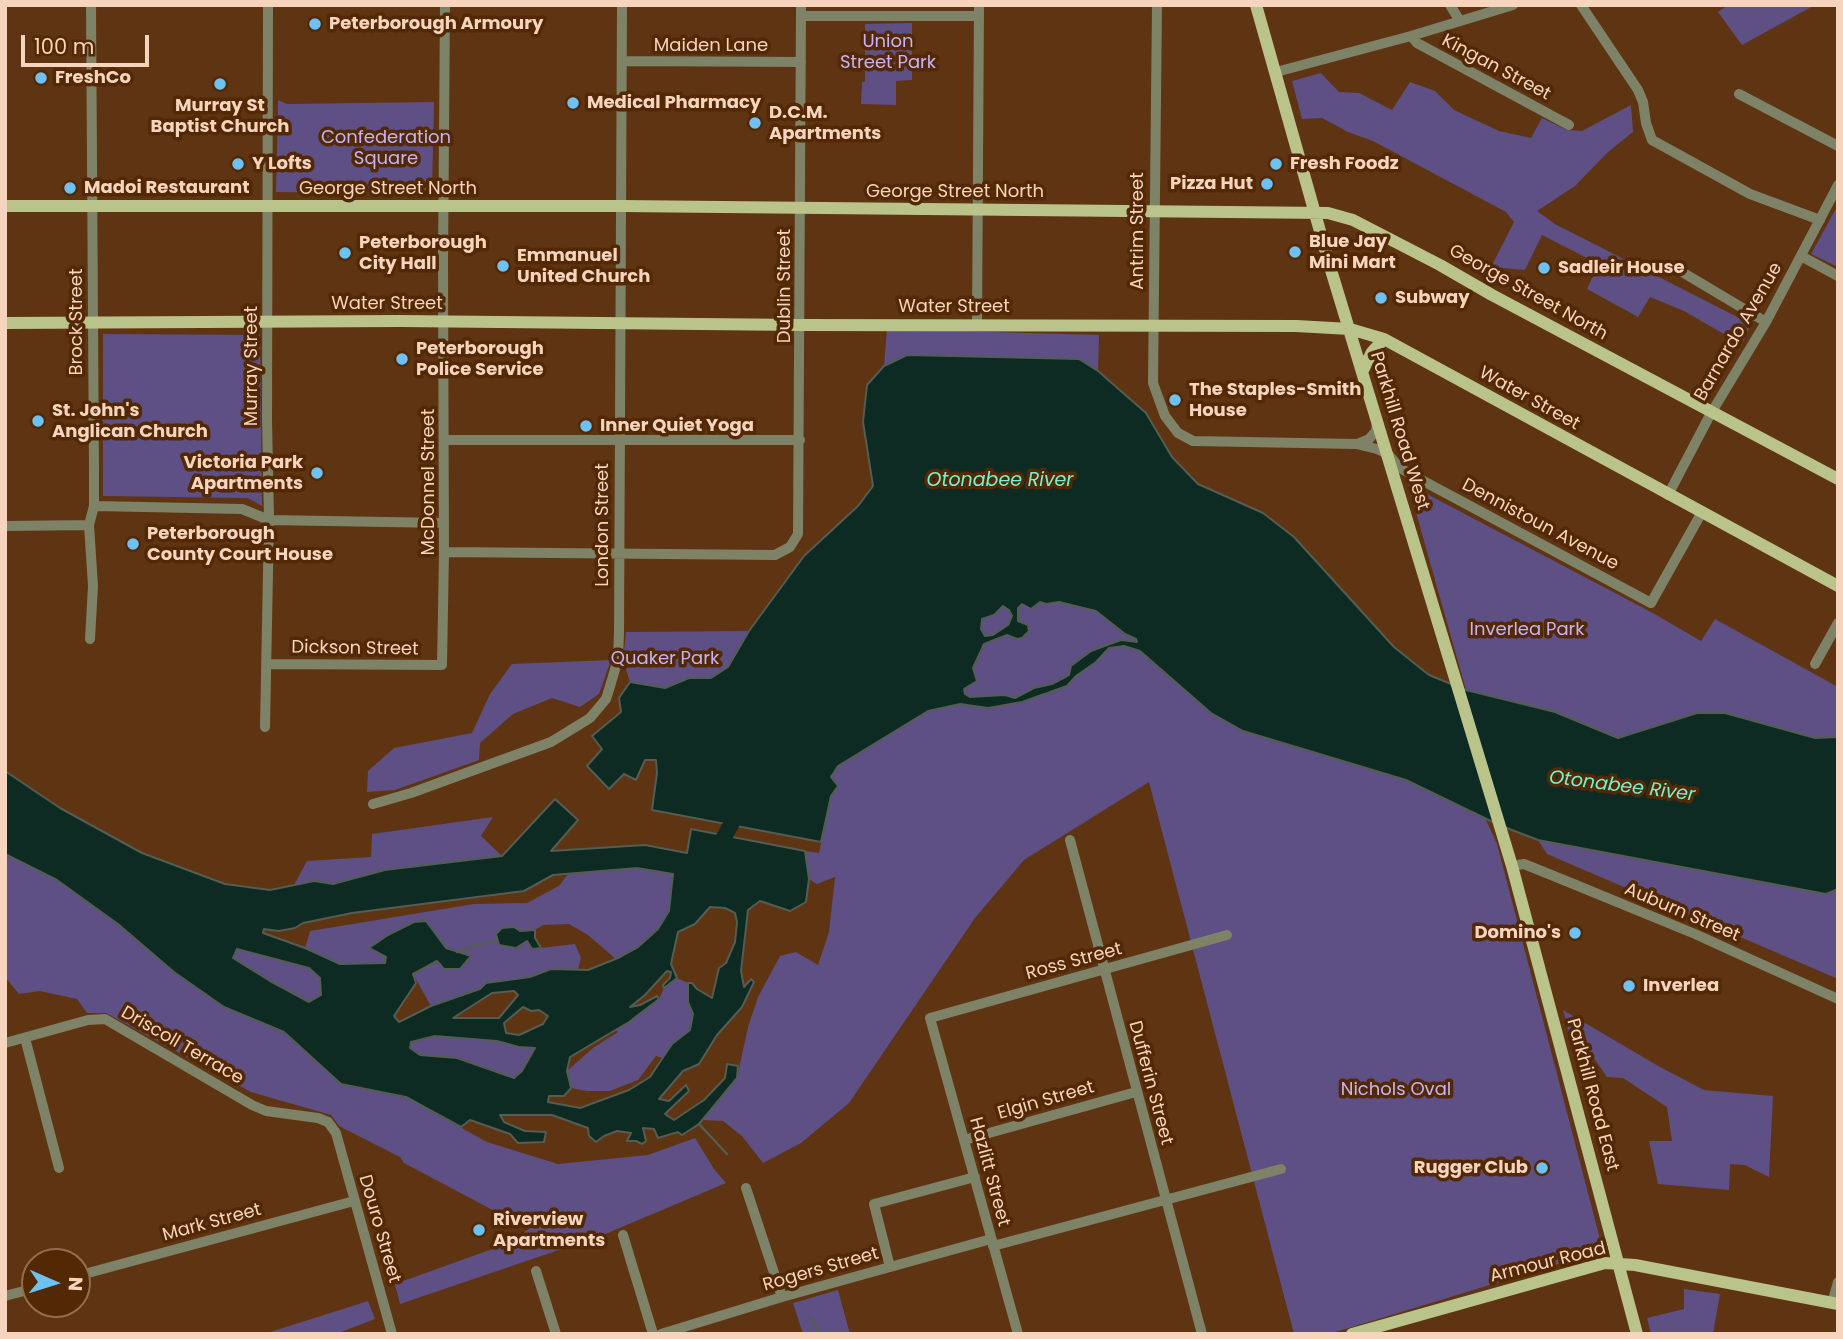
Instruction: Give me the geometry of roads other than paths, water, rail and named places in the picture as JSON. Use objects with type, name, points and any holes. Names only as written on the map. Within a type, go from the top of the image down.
[{"type":"main road","name":"Parkhill Road West","points":[[1256,5],[1315,213],[1512,866]]},
{"type":"main road","name":"George Street North","points":[[5,206],[621,206],[1155,210],[1315,213],[1339,216],[1369,228],[1838,479]]},
{"type":"main road","name":"Water Street","points":[[5,323],[267,321],[977,324],[1350,329],[1384,340],[1838,586]]},
{"type":"main road","points":[[1363,370],[1372,352],[1384,340]]},
{"type":"main road","name":"Parkhill Road East","points":[[1512,866],[1637,1334]]},
{"type":"main road","name":"Armour Road","points":[[1360,1333],[1605,1264],[1619,1264],[1835,1303]]},
{"type":"street","name":"Brock Street","points":[[90,639],[93,586],[89,524],[94,506],[91,5]]},
{"type":"street","name":"Murray Street","points":[[265,727],[269,520],[268,5]]},
{"type":"street","name":"McDonnel Street","points":[[442,665],[445,5]]},
{"type":"street","name":"London Street","points":[[373,804],[411,793],[551,742],[590,718],[606,699],[618,659],[622,5]]},
{"type":"street","name":"Antrim Street","points":[[1157,5],[1153,383],[1165,416],[1178,433],[1193,441],[1356,444]]},
{"type":"street","points":[[1450,5],[1460,21]]},
{"type":"street","points":[[1276,72],[1513,5]]},
{"type":"street","points":[[1581,5],[1637,90],[1643,102],[1652,140],[1750,194],[1820,220]]},
{"type":"street","points":[[801,10],[979,11],[977,324]]},
{"type":"street","name":"Dublin Street","points":[[619,553],[775,555],[790,547],[798,534],[801,10]]},
{"type":"street","name":"Kingan Street","points":[[1411,36],[1417,43],[1569,125]]},
{"type":"street","name":"Maiden Lane","points":[[622,61],[801,62]]},
{"type":"street","points":[[1739,94],[1838,146]]},
{"type":"street","name":"Barnardo Avenue","points":[[1668,495],[1712,411],[1766,322],[1838,185]]},
{"type":"street","points":[[1801,256],[1838,276]]},
{"type":"street","points":[[1672,266],[1766,322]]},
{"type":"street","points":[[1356,444],[1369,439],[1376,431],[1377,420]]},
{"type":"street","points":[[444,440],[800,440]]},
{"type":"street","points":[[1356,444],[1387,453]]},
{"type":"street","name":"Dennistoun Avenue","points":[[1387,453],[1400,468],[1413,476],[1651,603],[1702,512]]},
{"type":"street","points":[[1398,490],[1413,476]]},
{"type":"street","points":[[94,506],[242,509],[269,520],[444,523]]},
{"type":"street","points":[[5,526],[89,524]]},
{"type":"street","points":[[444,552],[619,553]]},
{"type":"street","points":[[1815,664],[1838,623]]},
{"type":"street","name":"Dickson Street","points":[[268,664],[442,665]]},
{"type":"street","name":"Dufferin Street","points":[[1070,840],[1202,1334]]},
{"type":"street","name":"Auburn Street","points":[[1512,866],[1524,864],[1559,878],[1695,934],[1838,999]]},
{"type":"street","name":"Ross Street","points":[[930,1018],[1227,936]]},
{"type":"street","name":"Hazlitt Street","points":[[930,1018],[1018,1334]]},
{"type":"street","name":"Driscoll Terrace","points":[[5,1043],[88,1020],[105,1019],[252,1105],[266,1111],[318,1118],[328,1122],[336,1133]]},
{"type":"street","points":[[25,1038],[59,1168]]},
{"type":"street","name":"Elgin Street","points":[[964,1140],[1136,1091]]},
{"type":"street","name":"Douro Street","points":[[336,1133],[392,1334]]},
{"type":"street","name":"Rogers Street","points":[[661,1334],[890,1267],[1281,1169]]},
{"type":"street","points":[[890,1267],[874,1204],[975,1177]]},
{"type":"street","points":[[746,1188],[782,1297]]},
{"type":"street","name":"Mark Street","points":[[91,1272],[354,1200]]},
{"type":"street","points":[[623,1235],[653,1334]]},
{"type":"street","points":[[537,1271],[556,1334]]},
{"type":"street","points":[[1835,1303],[1838,1282]]},
{"type":"water","name":"Otonabee River","points":[[907,355],[1079,359],[1098,371],[1146,413],[1172,457],[1198,484],[1263,513],[1294,537],[1394,647],[1429,675],[1466,690],[1555,712],[1618,738],[1697,713],[1725,713],[1815,738],[1838,737],[1838,889],[1826,894],[1538,840],[1499,825],[1406,780],[1243,731],[1211,713],[1140,651],[1124,646],[1109,648],[1067,686],[1022,702],[988,708],[960,704],[928,711],[838,766],[831,777],[838,786],[831,796],[821,842],[652,810],[656,760],[645,760],[636,780],[624,774],[609,789],[587,766],[602,749],[592,736],[621,712],[619,698],[630,682],[665,688],[689,678],[711,678],[728,667],[749,631],[804,556],[858,506],[873,486],[863,422],[867,385],[884,366]],"holes":[[[1040,602],[1059,602],[1096,611],[1137,642],[1121,640],[1091,651],[1071,666],[1069,675],[1015,698],[1005,695],[970,697],[965,694],[964,689],[977,681],[973,668],[984,644],[1007,635],[1022,638],[1029,631],[1028,625],[1018,621],[1018,608],[1022,604],[1031,609]],[[1003,606],[1012,616],[1008,625],[993,635],[985,636],[981,629],[982,619],[994,615]]]},
{"type":"water","points":[[5,771],[60,808],[142,853],[225,884],[270,890],[314,881],[333,884],[385,870],[502,856],[555,799],[578,820],[551,851],[645,845],[687,853],[691,829],[805,851],[809,879],[806,902],[790,911],[760,901],[748,910],[741,971],[744,987],[751,979],[754,982],[742,1007],[717,1035],[699,1064],[683,1071],[659,1099],[669,1101],[686,1085],[689,1091],[665,1114],[674,1120],[704,1100],[725,1078],[727,1064],[738,1066],[737,1078],[699,1124],[682,1135],[678,1132],[658,1138],[654,1129],[643,1128],[646,1141],[642,1144],[627,1141],[631,1133],[617,1131],[596,1142],[589,1136],[588,1128],[552,1115],[500,1115],[504,1122],[525,1131],[546,1132],[544,1142],[518,1143],[510,1134],[470,1120],[461,1127],[406,1097],[341,1084],[284,1032],[224,1007],[174,972],[118,924],[57,880],[5,854]],"holes":[[[637,868],[673,874],[669,911],[658,929],[638,947],[618,958],[588,970],[551,969],[530,977],[486,983],[480,989],[431,1006],[399,1022],[394,1016],[416,983],[413,974],[437,961],[444,969],[460,969],[471,956],[446,948],[426,921],[414,922],[369,948],[386,957],[385,963],[340,964],[263,933],[264,929],[279,931],[352,913],[524,891],[553,875]],[[710,907],[725,908],[735,913],[737,922],[735,942],[726,963],[719,968],[712,998],[692,983],[688,983],[688,1002],[693,1014],[690,1030],[672,1044],[650,1077],[629,1090],[580,1108],[548,1102],[549,1096],[564,1096],[571,1088],[567,1071],[570,1057],[629,1022],[659,999],[657,996],[630,1007],[667,971],[671,972],[670,978],[663,985],[664,988],[677,978],[671,964],[678,932],[695,924]],[[237,949],[309,968],[320,978],[321,995],[309,1002],[233,958]],[[514,991],[518,995],[499,1018],[453,1018],[492,993]],[[523,1007],[531,1011],[539,1010],[548,1016],[543,1024],[519,1035],[506,1033],[504,1023]],[[435,1036],[497,1041],[535,1048],[522,1071],[514,1078],[457,1058],[420,1055],[410,1048],[411,1042]]]},
{"type":"water","points":[[514,927],[520,931],[535,930],[535,938],[541,948],[532,949],[527,941],[516,948],[499,945],[496,934],[502,928]]},
{"type":"waterway","name":"Otonabee River","points":[[715,854],[741,806]]},
{"type":"waterway","points":[[457,952],[497,941]]},
{"type":"waterway","points":[[699,1124],[727,1154]]},
{"type":"waterway","points":[[810,1317],[820,1334]]},
{"type":"place","name":"Peterborough Armoury","points":[[315,24]]},
{"type":"place","name":"FreshCo","points":[[41,78]]},
{"type":"place","name":"Murray St Baptist Church","points":[[220,84]]},
{"type":"place","name":"Medical Pharmacy","points":[[573,103]]},
{"type":"place","name":"D.C.M. Apartments","points":[[755,123]]},
{"type":"place","name":"Y Lofts","points":[[238,164]]},
{"type":"place","name":"Fresh Foodz","points":[[1276,164]]},
{"type":"place","name":"Pizza Hut","points":[[1267,184]]},
{"type":"place","name":"Madoi Restaurant","points":[[70,188]]},
{"type":"place","name":"Blue Jay Mini Mart","points":[[1295,252]]},
{"type":"place","name":"Peterborough City Hall","points":[[345,253]]},
{"type":"place","name":"Emmanuel United Church","points":[[503,266]]},
{"type":"place","name":"Sadleir House","points":[[1544,268]]},
{"type":"place","name":"Subway","points":[[1381,298]]},
{"type":"place","name":"Peterborough Police Service","points":[[402,359]]},
{"type":"place","name":"The Staples-Smith House","points":[[1175,400]]},
{"type":"place","name":"St. John's Anglican Church","points":[[38,421]]},
{"type":"place","name":"Inner Quiet Yoga","points":[[586,426]]},
{"type":"place","name":"Victoria Park Apartments","points":[[317,473]]},
{"type":"place","name":"Peterborough County Court House","points":[[133,544]]},
{"type":"place","name":"Domino's","points":[[1575,933]]},
{"type":"place","name":"Inverlea","points":[[1629,986]]},
{"type":"place","name":"Rugger Club","points":[[1542,1168]]},
{"type":"place","name":"Riverview Apartments","points":[[479,1230]]},
{"type":"park label","name":"Union Street Park","points":[[888,52]]},
{"type":"park label","name":"Confederation Square","points":[[386,148]]},
{"type":"park label","name":"Inverlea Park","points":[[1527,630]]},
{"type":"park label","name":"Quaker Park","points":[[665,659]]},
{"type":"park label","name":"Nichols Oval","points":[[1396,1090]]}]
